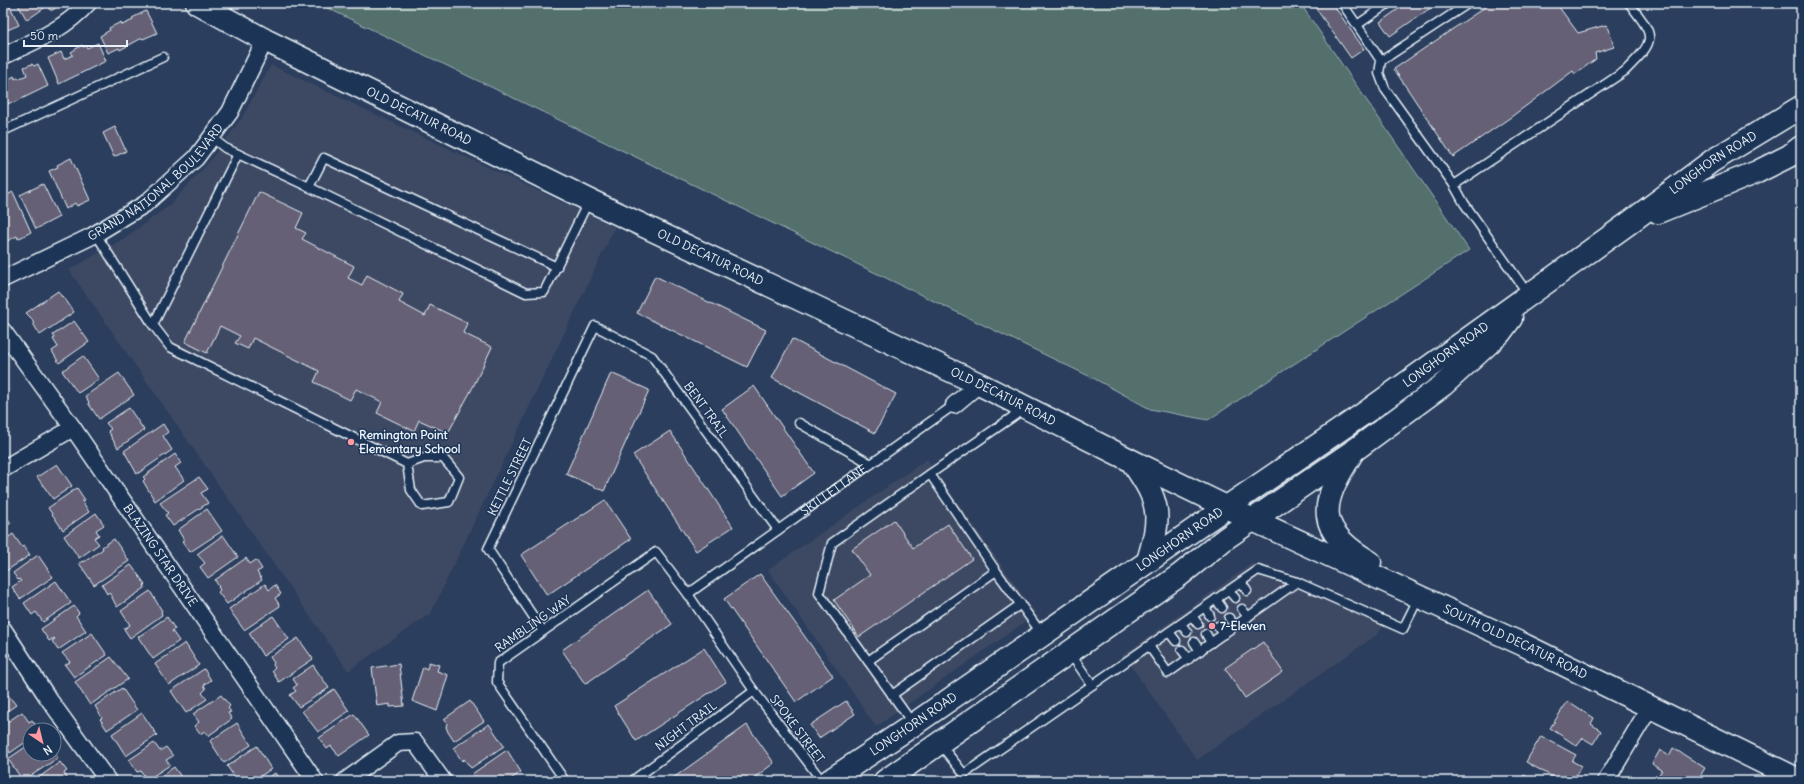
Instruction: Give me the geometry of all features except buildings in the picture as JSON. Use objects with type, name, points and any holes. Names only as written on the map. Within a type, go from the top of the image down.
[{"type":"main road","name":"OLD DECATUR ROAD","points":[[197,3],[265,40],[589,200],[979,384],[1132,462],[1227,506]]},
{"type":"main road","name":"LONGHORN ROAD","points":[[829,781],[913,725],[1227,506],[1369,410],[1629,223],[1712,161],[1801,107]]},
{"type":"main road","name":"LONGHORN ROAD","points":[[1629,223],[1757,172],[1789,156],[1801,147]]},
{"type":"main road","name":"LONGHORN ROAD","points":[[885,781],[1180,575],[1226,538],[1356,448],[1443,385],[1500,333],[1529,295]]},
{"type":"main road","points":[[1356,448],[1330,491],[1327,514],[1333,531],[1351,550],[1482,627]]},
{"type":"main road","points":[[1132,462],[1148,486],[1157,508],[1156,536],[1148,561]]},
{"type":"main road","name":"SOUTH OLD DECATUR ROAD","points":[[1227,506],[1253,520],[1482,627],[1524,645],[1801,781]]},
{"type":"main road","points":[[913,725],[935,747]]},
{"type":"street","points":[[3,56],[63,26],[76,16],[88,3]]},
{"type":"street","name":"GRAND NATIONAL BOULEVARD","points":[[3,279],[96,234],[146,204],[196,158],[230,112],[265,40]]},
{"type":"street","name":"BLAZING STAR DRIVE","points":[[3,331],[73,428],[314,781]]},
{"type":"street","name":"SKILLET LANE","points":[[954,405],[979,384]]},
{"type":"street","points":[[3,469],[73,428]]},
{"type":"street","points":[[3,629],[8,647],[48,698],[108,781]]},
{"type":"street","points":[[1606,781],[1650,707]]},
{"type":"street","points":[[345,781],[398,743],[410,742],[415,742],[442,781]]},
{"type":"lane","points":[[1342,3],[1381,61],[1379,73],[1385,89],[1454,185],[1464,203],[1529,295]]},
{"type":"lane","points":[[1381,61],[1469,3]]},
{"type":"lane","points":[[1454,185],[1625,71],[1644,52],[1649,41],[1647,27],[1629,3]]},
{"type":"lane","points":[[1357,25],[1387,4]]},
{"type":"lane","points":[[3,131],[163,57]]},
{"type":"lane","points":[[211,137],[225,148],[309,187],[526,293],[544,292],[558,267],[589,200]]},
{"type":"lane","points":[[153,325],[238,154]]},
{"type":"lane","points":[[309,187],[324,158],[558,267]]},
{"type":"lane","points":[[96,234],[153,325],[170,347],[407,464],[424,458],[443,458],[460,477],[449,502],[422,506],[411,490],[407,464]]},
{"type":"lane","name":"BENT TRAIL","points":[[595,326],[652,356],[778,530]]},
{"type":"lane","name":"KETTLE STREET","points":[[543,631],[488,549],[595,326]]},
{"type":"lane","name":"SKILLET LANE","points":[[688,594],[954,405]]},
{"type":"lane","points":[[913,725],[819,592],[832,543],[1026,408]]},
{"type":"lane","points":[[799,423],[871,464]]},
{"type":"lane","points":[[930,474],[996,571],[1043,634]]},
{"type":"lane","name":"RAMBLING WAY","points":[[565,781],[497,682],[498,663],[656,552],[688,594]]},
{"type":"lane","points":[[935,747],[964,774],[1258,570],[1297,582],[1403,629],[1419,597]]},
{"type":"lane","points":[[868,662],[996,571]]},
{"type":"lane","points":[[1241,582],[1247,591]]},
{"type":"lane","points":[[1149,646],[1168,673],[1297,582]]},
{"type":"lane","points":[[1229,591],[1235,598]]},
{"type":"lane","name":"SPOKE STREET","points":[[688,594],[754,691],[822,781]]},
{"type":"lane","points":[[1216,600],[1222,608]]},
{"type":"lane","points":[[1255,601],[1260,608]]},
{"type":"lane","points":[[892,695],[1021,604]]},
{"type":"lane","points":[[1205,607],[1210,616]]},
{"type":"lane","points":[[1242,609],[1248,617]]},
{"type":"lane","points":[[1192,616],[1198,624]]},
{"type":"lane","points":[[1229,618],[1235,626]]},
{"type":"lane","points":[[1181,624],[1187,632]]},
{"type":"lane","points":[[1218,626],[1224,634]]},
{"type":"lane","points":[[1170,632],[1176,641]]},
{"type":"lane","points":[[1206,634],[1211,643]]},
{"type":"lane","points":[[1194,642],[1200,651]]},
{"type":"lane","points":[[1182,650],[1189,658]]},
{"type":"lane","points":[[1070,653],[1092,685]]},
{"type":"lane","name":"NIGHT TRAIL","points":[[632,781],[754,691]]},
{"type":"shaded area","name":"Remington Point Elementary School","points":[[271,65],[615,227],[431,613],[348,671],[69,270],[123,239],[170,205],[210,161],[241,119]]},
{"type":"shaded area","points":[[927,459],[1036,614],[876,727],[768,570]]},
{"type":"shaded area","points":[[1251,564],[1389,617],[1378,634],[1197,760],[1123,655]]},
{"type":"green space","points":[[317,3],[1300,3],[1469,250],[1208,420],[1150,409],[1095,379]]},
{"type":"place","name":"Remington Point Elementary School","points":[[351,442]]},
{"type":"place","name":"7-Eleven","points":[[1212,626]]}]
